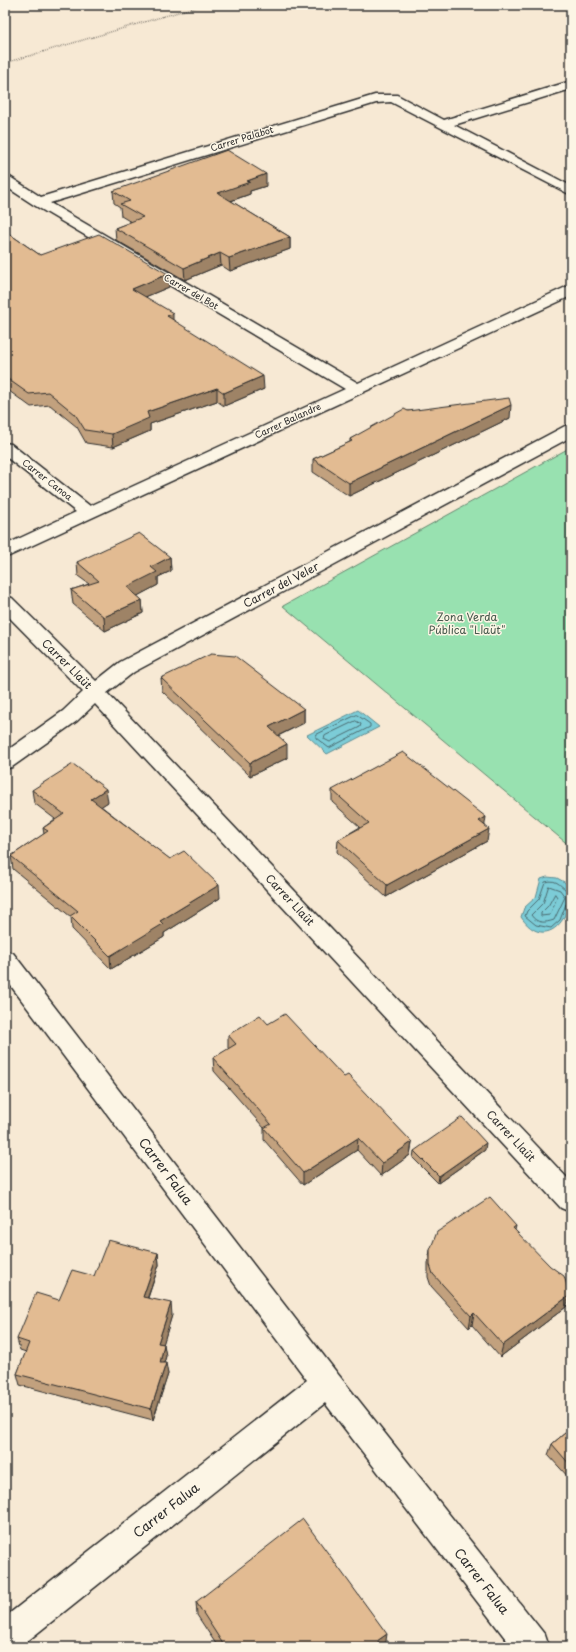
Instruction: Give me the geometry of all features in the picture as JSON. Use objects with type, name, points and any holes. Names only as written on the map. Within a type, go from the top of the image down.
[{"type":"street","points":[[443,124],[571,85]]},
{"type":"street","name":"Carrer Palabot","points":[[39,202],[375,99],[393,98],[571,191]]},
{"type":"street","name":"Carrer del Bot","points":[[5,180],[39,202],[357,389]]},
{"type":"street","name":"Carrer Balandre","points":[[5,552],[88,512],[571,290]]},
{"type":"street","name":"Carrer del Veler","points":[[5,762],[70,716],[95,692],[128,667],[571,430]]},
{"type":"street","name":"Carrer Canoa","points":[[5,448],[88,512]]},
{"type":"street","name":"Carrer Llaüt","points":[[5,602],[95,692],[571,1200]]},
{"type":"street","name":"Carrer Falua","points":[[5,960],[327,1383],[534,1647]]},
{"type":"street","name":"Carrer Falua","points":[[5,1638],[327,1383]]},
{"type":"path","points":[[5,63],[202,5]]},
{"type":"green space","name":"Zona Verda Pública \"Llaüt\"","points":[[571,447],[571,847],[283,606]]},
{"type":"water","points":[[358,710],[379,727],[327,754],[307,735]]},
{"type":"water","points":[[547,877],[557,878],[568,884],[569,897],[567,909],[563,919],[556,927],[549,931],[540,932],[530,927],[521,917],[524,908],[536,897],[541,879]]},
{"type":"building","points":[[227,150],[266,174],[247,181],[250,182],[218,193],[290,237],[229,258],[220,253],[184,268],[115,228],[143,217],[120,204],[130,201],[113,191]]},
{"type":"building","points":[[5,231],[40,255],[99,234],[168,274],[132,289],[173,313],[167,316],[263,376],[224,393],[217,388],[147,412],[149,418],[112,434],[85,430],[75,414],[48,392],[29,394],[5,377]]},
{"type":"building","points":[[509,398],[511,405],[349,483],[313,459],[352,441],[350,439],[404,409],[408,411]]},
{"type":"building","points":[[139,533],[170,557],[151,567],[157,572],[127,587],[142,600],[104,617],[71,590],[99,581],[77,562]]},
{"type":"building","points":[[211,654],[235,656],[304,709],[269,727],[287,744],[250,763],[161,678]]},
{"type":"building","points":[[403,752],[486,817],[479,821],[489,829],[387,885],[338,840],[369,823],[332,790]]},
{"type":"building","points":[[73,764],[106,789],[91,799],[170,859],[184,851],[219,885],[160,921],[163,924],[110,956],[70,916],[78,911],[11,856],[48,831],[43,828],[64,814],[32,790]]},
{"type":"building","points":[[285,1014],[344,1077],[348,1075],[412,1142],[382,1163],[358,1138],[303,1173],[264,1128],[271,1124],[213,1058],[236,1044],[228,1035],[260,1015],[268,1024]]},
{"type":"building","points":[[462,1117],[486,1143],[439,1176],[414,1151]]},
{"type":"building","points":[[490,1197],[516,1226],[513,1228],[550,1266],[564,1276],[570,1295],[503,1345],[474,1313],[471,1316],[433,1274],[430,1265],[430,1250],[437,1232]]},
{"type":"building","points":[[108,1240],[158,1253],[143,1297],[171,1303],[158,1343],[164,1344],[160,1363],[166,1363],[151,1409],[17,1374],[29,1343],[17,1339],[36,1293],[59,1300],[72,1270],[94,1276]]},
{"type":"building","points":[[571,1428],[571,1466],[552,1444]]},
{"type":"building","points":[[303,1519],[387,1634],[377,1641],[381,1647],[225,1647],[196,1602]]}]
